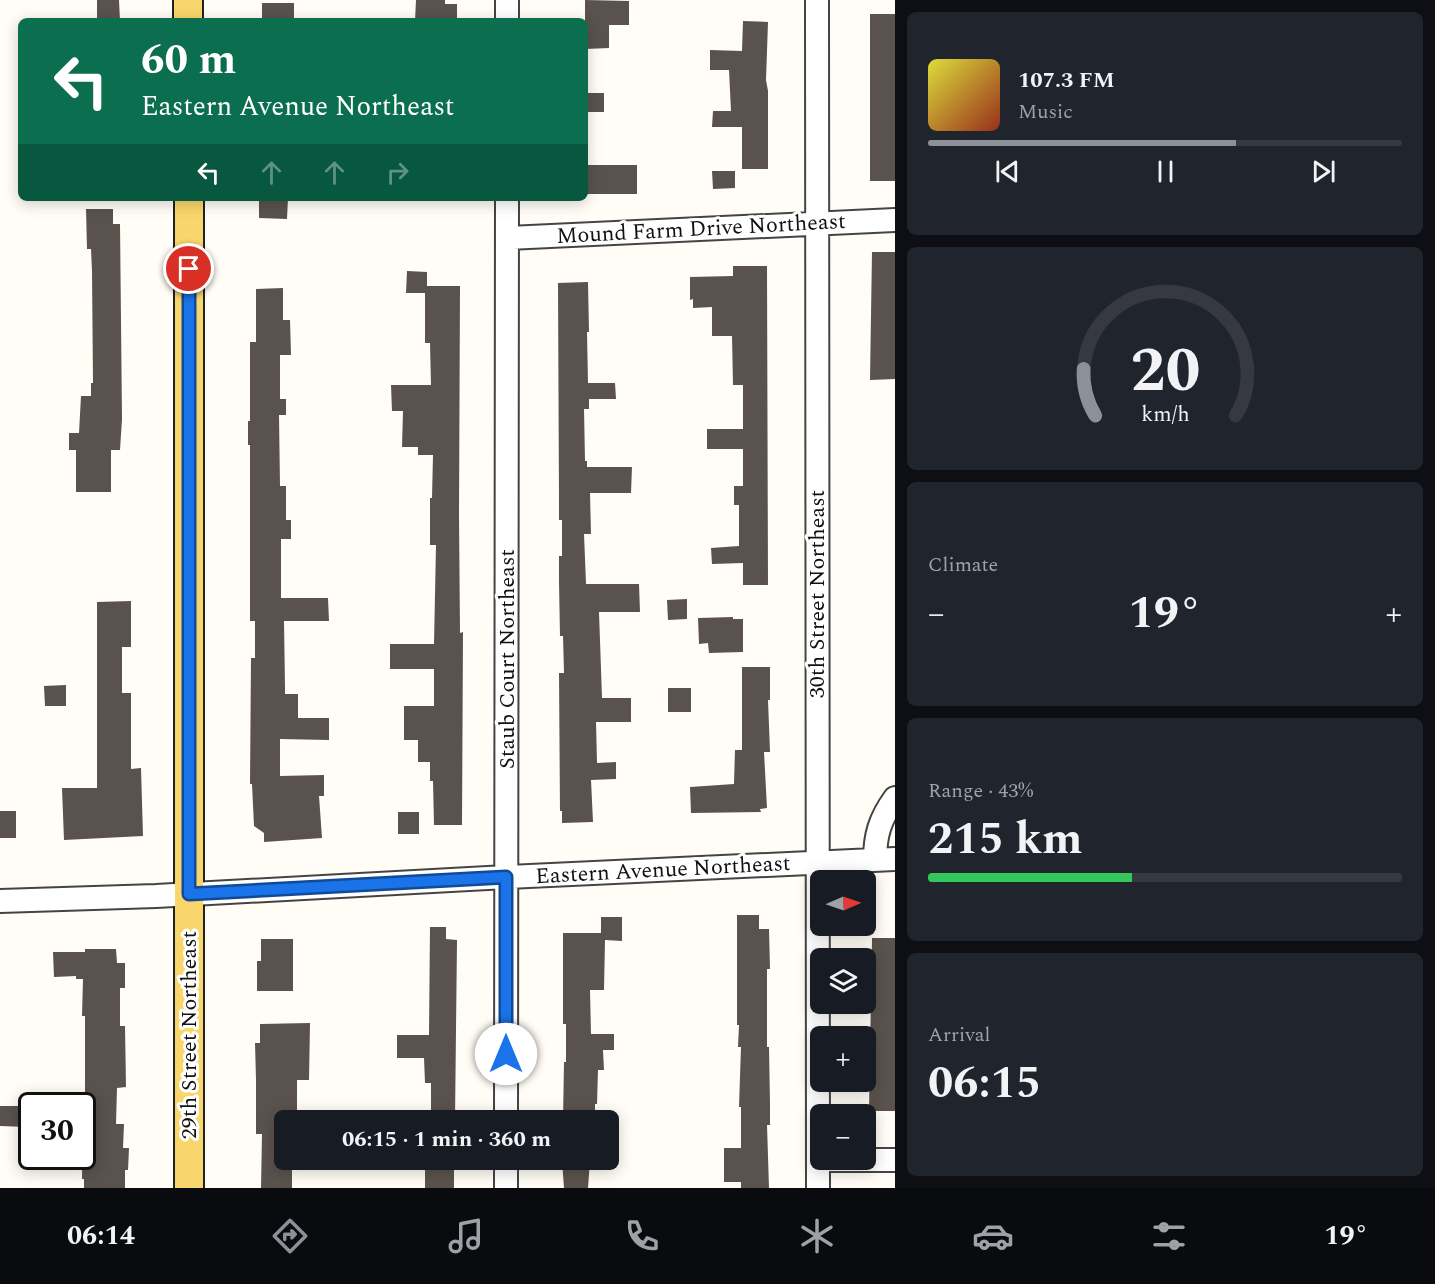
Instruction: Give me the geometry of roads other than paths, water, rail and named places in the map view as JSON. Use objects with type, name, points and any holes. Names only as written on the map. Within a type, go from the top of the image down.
[{"type":"main road","points":[[188,0],[188,18]]},
{"type":"main road","name":"29th Street Northeast","points":[[189,201],[189,1188]]},
{"type":"street","points":[[507,0],[507,18]]},
{"type":"street","name":"30th Street Northeast","points":[[817,0],[818,1104]]},
{"type":"street","name":"Staub Court Northeast","points":[[506,1110],[507,201]]},
{"type":"street","name":"Mound Farm Drive Northeast","points":[[507,238],[895,220]]},
{"type":"street","points":[[885,860],[875,837],[895,798]]},
{"type":"street","name":"Eastern Avenue Northeast","points":[[0,901],[885,860]]},
{"type":"street","points":[[876,1160],[895,1160]]},
{"type":"street","points":[[506,1170],[506,1188]]},
{"type":"street","name":"30th Street Northeast","points":[[818,1170],[818,1188]]}]
